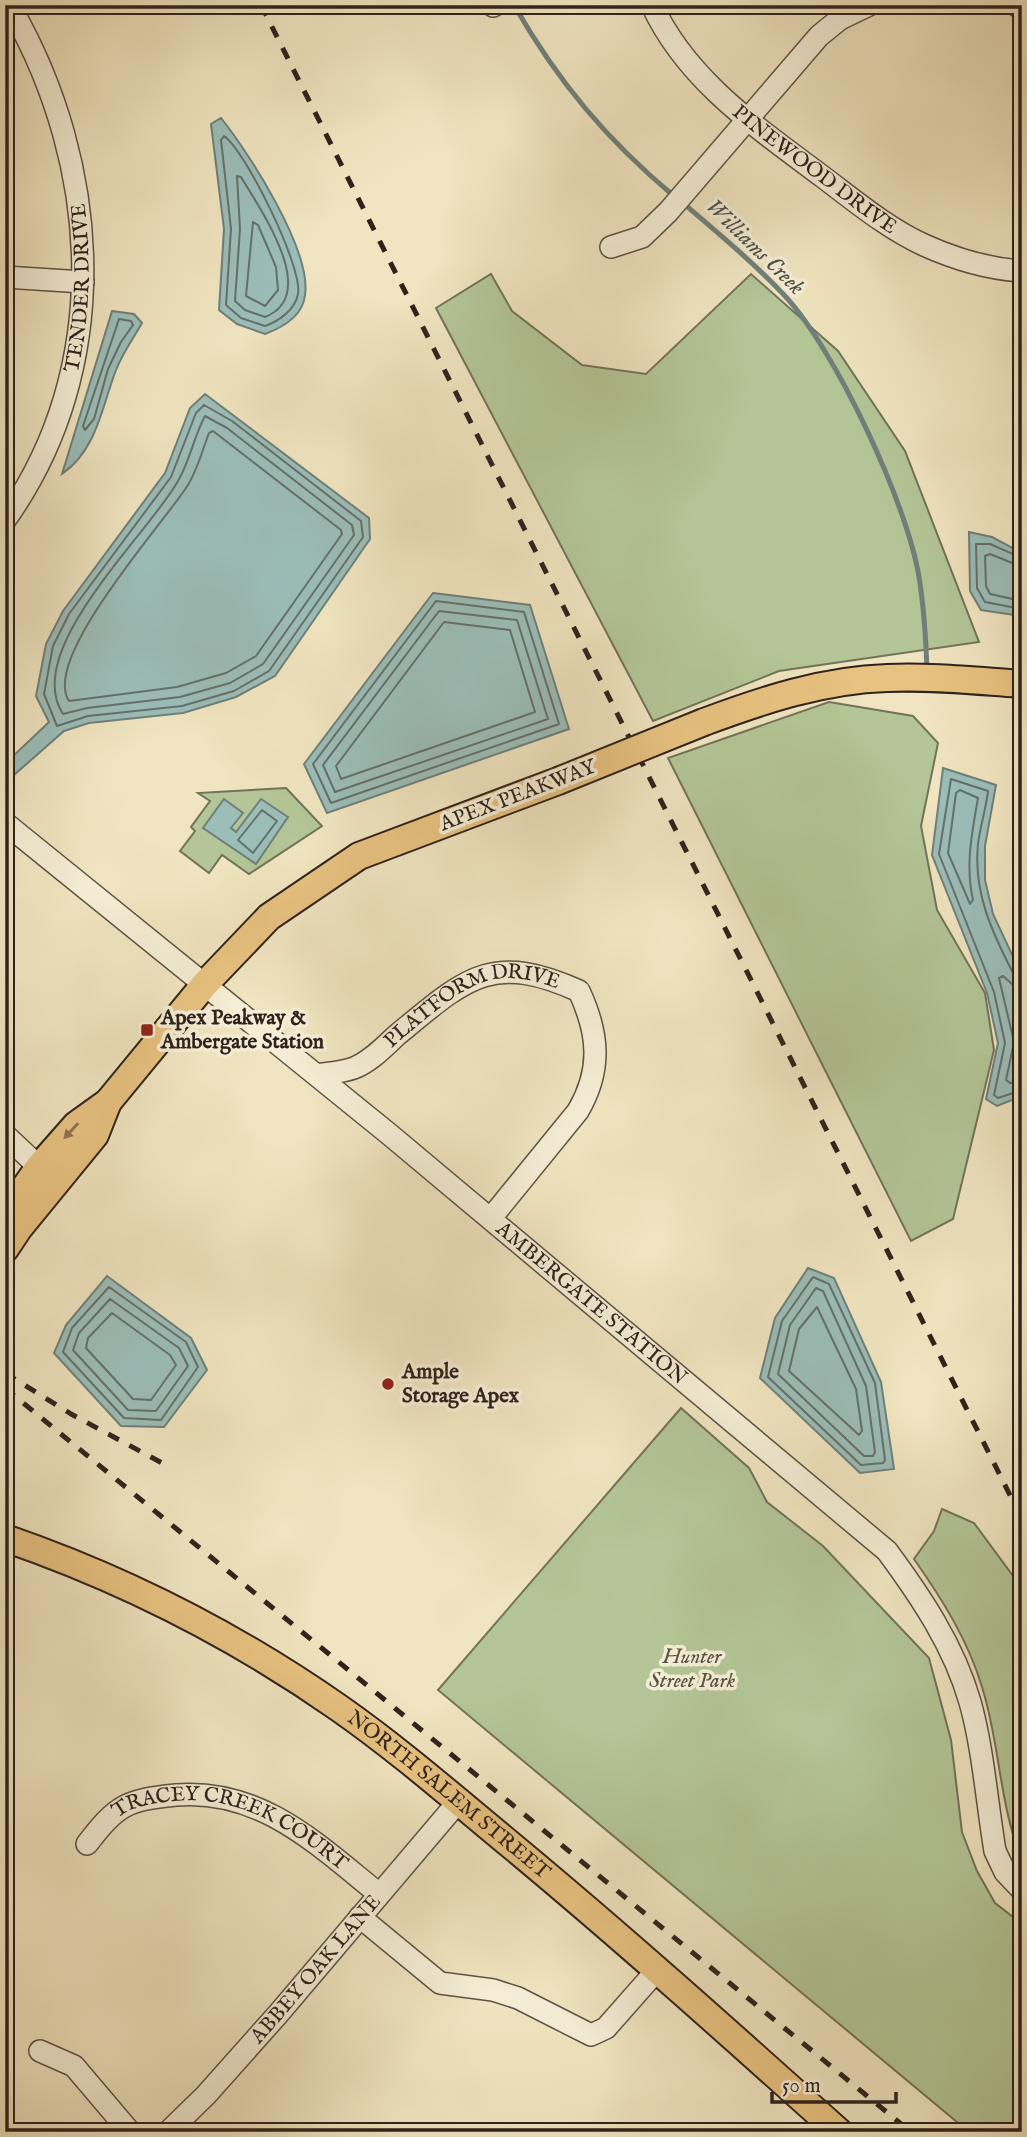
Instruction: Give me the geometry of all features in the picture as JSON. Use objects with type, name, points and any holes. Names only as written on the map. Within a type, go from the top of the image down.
[{"type":"main road","name":"APEX PEAKWAY","points":[[5,1216],[40,1167],[76,1125],[108,1102],[205,984],[269,917],[352,860],[704,722],[793,691],[887,678],[1022,684]]},
{"type":"main road","name":"APEX PEAKWAY","points":[[5,1250],[41,1199],[95,1135],[108,1102]]},
{"type":"main road","name":"NORTH SALEM STREET","points":[[5,1538],[114,1581],[209,1627],[339,1708],[458,1802],[658,1969],[839,2132]]},
{"type":"street","name":"PINEWOOD DRIVE","points":[[652,5],[671,40],[689,64],[747,120],[896,231],[949,255],[980,265],[1022,271]]},
{"type":"street","points":[[611,247],[642,237],[819,36],[839,19],[869,5]]},
{"type":"street","points":[[1016,5],[1022,9]]},
{"type":"street","name":"TENDER DRIVE","points":[[5,520],[40,458],[64,396],[72,364],[83,282],[81,207],[73,164],[44,74],[11,9]]},
{"type":"street","points":[[5,277],[83,282]]},
{"type":"street","name":"AMBERGATE STATION","points":[[5,823],[491,1218],[887,1551],[920,1595],[950,1649],[970,1703],[995,1851],[1005,1871],[1022,1890]]},
{"type":"street","name":"PLATFORM DRIVE","points":[[317,1075],[356,1067],[444,996],[482,976],[526,971],[579,991],[596,1034],[595,1072],[589,1093],[578,1111],[491,1218]]},
{"type":"street","points":[[5,1135],[40,1167]]},
{"type":"street","name":"TRACEY CREEK COURT","points":[[87,1844],[111,1813],[126,1805],[153,1797],[217,1796],[260,1808],[289,1823],[379,1894]]},
{"type":"street","name":"ABBEY OAK LANE","points":[[168,2132],[215,2085],[458,1802]]},
{"type":"street","points":[[360,1917],[440,1983],[493,1990],[518,1998],[591,2035],[606,2028],[658,1969]]},
{"type":"street","points":[[40,2052],[74,2066],[130,2132]]},
{"type":"green space","points":[[491,274],[512,311],[582,365],[646,374],[751,274],[838,351],[905,451],[979,642],[779,671],[653,721],[436,308]]},
{"type":"green space","points":[[829,702],[913,716],[938,743],[921,826],[937,910],[985,993],[994,1050],[953,1219],[911,1241],[668,758]]},
{"type":"green space","points":[[286,788],[322,826],[249,874],[222,855],[209,873],[180,851],[195,831],[191,827],[210,801],[198,793]]},
{"type":"green space","name":"Hunter Street Park","points":[[681,1408],[749,1468],[767,1502],[823,1546],[929,1658],[951,1740],[962,1832],[977,1871],[995,1903],[1022,1924],[1022,2132],[969,2132],[438,1690]]},
{"type":"green space","points":[[942,1509],[974,1523],[1022,1588],[1022,1860],[1014,1839],[993,1730],[976,1670],[953,1620],[914,1559],[934,1531]]},
{"type":"water","points":[[221,118],[247,154],[276,203],[299,254],[305,276],[305,295],[296,315],[284,325],[265,334],[237,324],[219,310],[224,229],[211,124]]},
{"type":"water","points":[[112,311],[134,314],[142,323],[119,363],[91,440],[74,464],[62,474]]},
{"type":"water","points":[[205,394],[369,518],[370,539],[275,676],[236,697],[183,713],[89,723],[64,731],[14,775],[11,758],[49,722],[36,696],[46,644],[63,611],[165,473],[190,408]]},
{"type":"water","points":[[969,532],[992,537],[1022,553],[1022,616],[981,610],[970,591]]},
{"type":"water","points":[[433,593],[530,605],[569,729],[327,813],[304,764]]},
{"type":"water","points":[[943,768],[996,785],[985,846],[985,880],[993,914],[1022,976],[1022,1096],[997,1106],[986,1099],[998,1043],[987,993],[932,855]]},
{"type":"water","points":[[224,799],[243,813],[231,828],[236,832],[261,799],[288,817],[256,864],[203,828]]},
{"type":"water","points":[[808,1268],[834,1278],[881,1382],[894,1469],[860,1473],[760,1378],[775,1318]]},
{"type":"water","points":[[107,1276],[191,1338],[207,1370],[164,1427],[121,1426],[54,1353],[66,1325]]},
{"type":"waterway","name":"Williams Creek","points":[[514,5],[566,85],[627,154],[675,197]]},
{"type":"waterway","name":"Williams Creek","points":[[683,203],[785,296],[805,321],[847,390],[885,470],[912,546],[922,600],[927,672]]},
{"type":"railway","points":[[261,5],[1022,1519]]},
{"type":"railway","points":[[5,1373],[71,1414],[164,1464]]},
{"type":"railway","points":[[5,1388],[911,2132]]},
{"type":"place","name":"Apex Peakway & Ambergate Station","points":[[147,1030]]},
{"type":"place","name":"Ample Storage Apex","points":[[388,1384]]}]
